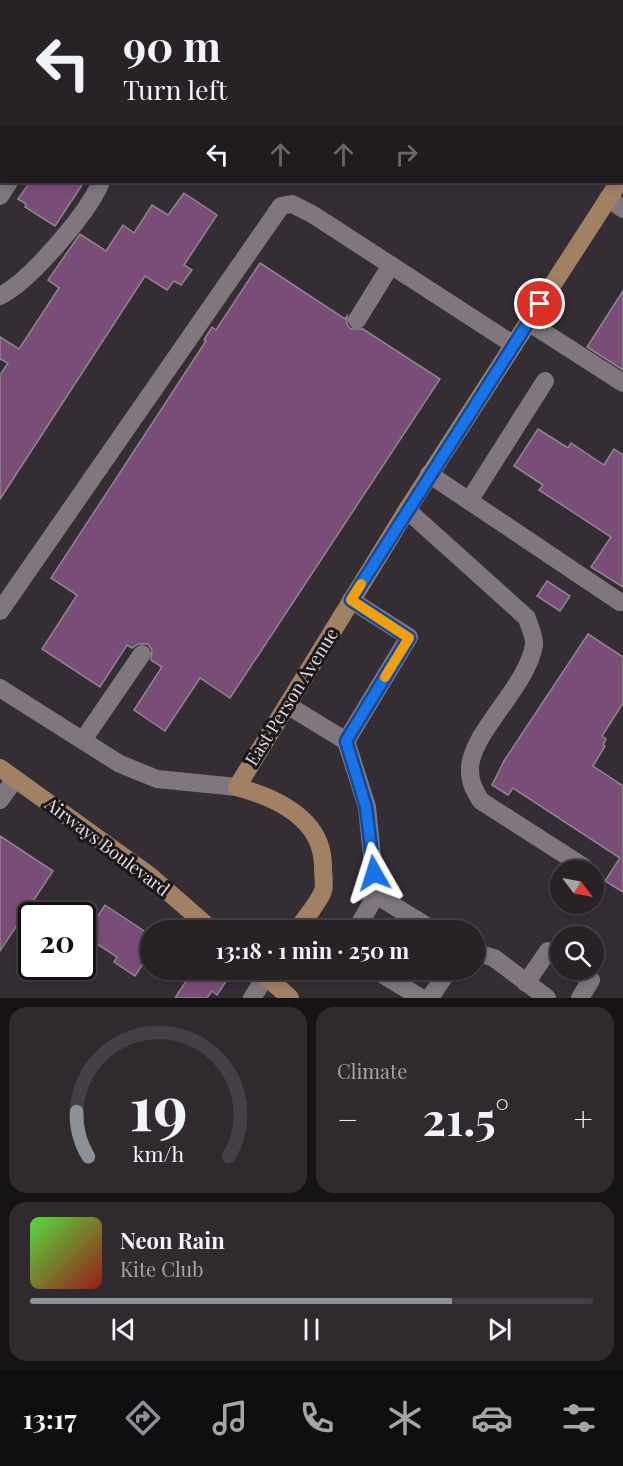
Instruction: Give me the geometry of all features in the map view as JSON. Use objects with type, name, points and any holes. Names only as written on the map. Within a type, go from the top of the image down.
[{"type":"main road","name":"East Person Avenue","points":[[237,787],[429,474],[528,322],[616,203],[619,183]]},
{"type":"main road","name":"Airways Boulevard","points":[[0,768],[148,875],[200,920]]},
{"type":"main road","points":[[237,787],[269,796],[302,818],[315,832],[324,855],[323,891],[304,920]]},
{"type":"main road","points":[[273,980],[290,998]]},
{"type":"street","points":[[0,196],[8,183]]},
{"type":"street","points":[[0,296],[37,268],[72,225],[100,183]]},
{"type":"street","points":[[0,611],[281,206],[292,204],[312,214],[514,345]]},
{"type":"street","points":[[357,320],[391,265]]},
{"type":"street","points":[[528,322],[623,383]]},
{"type":"street","points":[[469,501],[545,381]]},
{"type":"street","points":[[429,474],[620,602]]},
{"type":"street","points":[[407,510],[527,618],[534,643],[523,677],[476,746],[469,770],[473,787],[481,801],[573,860]]},
{"type":"street","points":[[346,741],[409,638],[351,600]]},
{"type":"street","points":[[83,740],[142,654]]},
{"type":"street","points":[[0,688],[120,764],[157,779],[237,787]]},
{"type":"street","points":[[287,705],[346,741],[366,807],[376,895],[362,920]]},
{"type":"street","points":[[0,800],[15,779]]},
{"type":"street","points":[[376,895],[398,918],[404,920]]},
{"type":"street","points":[[526,983],[548,951],[550,952]]},
{"type":"street","points":[[485,955],[494,958],[547,998]]},
{"type":"street","points":[[252,998],[261,980]]},
{"type":"street","points":[[401,980],[422,998]]},
{"type":"street","points":[[430,998],[441,980]]},
{"type":"street","points":[[580,998],[590,980]]},
{"type":"building","points":[[29,183],[83,183],[55,226],[25,207],[26,204],[18,199]]},
{"type":"building","points":[[184,193],[217,215],[184,265],[192,270],[181,285],[174,281],[167,290],[145,276],[0,499],[0,375],[8,363],[0,359],[0,337],[19,349],[59,288],[48,280],[80,234],[106,251],[123,225],[134,233],[152,205],[168,215]]},
{"type":"building","points":[[260,263],[345,319],[347,316],[347,325],[351,329],[363,329],[440,379],[230,698],[200,678],[165,731],[134,710],[162,667],[151,660],[152,650],[148,644],[138,644],[132,648],[127,645],[100,687],[42,649],[77,595],[51,578],[206,341],[204,340],[212,327],[216,330]]},
{"type":"building","points":[[623,291],[623,370],[587,347]]},
{"type":"building","points":[[538,429],[568,448],[571,443],[604,465],[614,449],[623,455],[623,587],[591,567],[611,537],[539,490],[543,485],[514,466]]},
{"type":"building","points":[[547,581],[570,596],[560,611],[537,596]]},
{"type":"building","points":[[588,634],[623,657],[623,703],[602,736],[606,739],[603,745],[605,746],[593,766],[623,786],[623,892],[605,881],[620,858],[513,788],[508,795],[492,785],[504,761]]},
{"type":"building","points":[[0,836],[53,871],[32,902],[18,902],[18,924],[0,951]]},
{"type":"building","points":[[105,905],[140,928],[140,968],[135,976],[114,962],[117,957],[96,943],[96,919]]},
{"type":"building","points":[[187,980],[227,980],[217,995],[212,991],[207,998],[175,998]]},
{"type":"slow traffic","points":[[361,584],[351,600],[409,638],[385,677]]},
{"type":"route","points":[[374,873],[366,807],[346,741],[409,638],[351,600],[540,304]]}]
